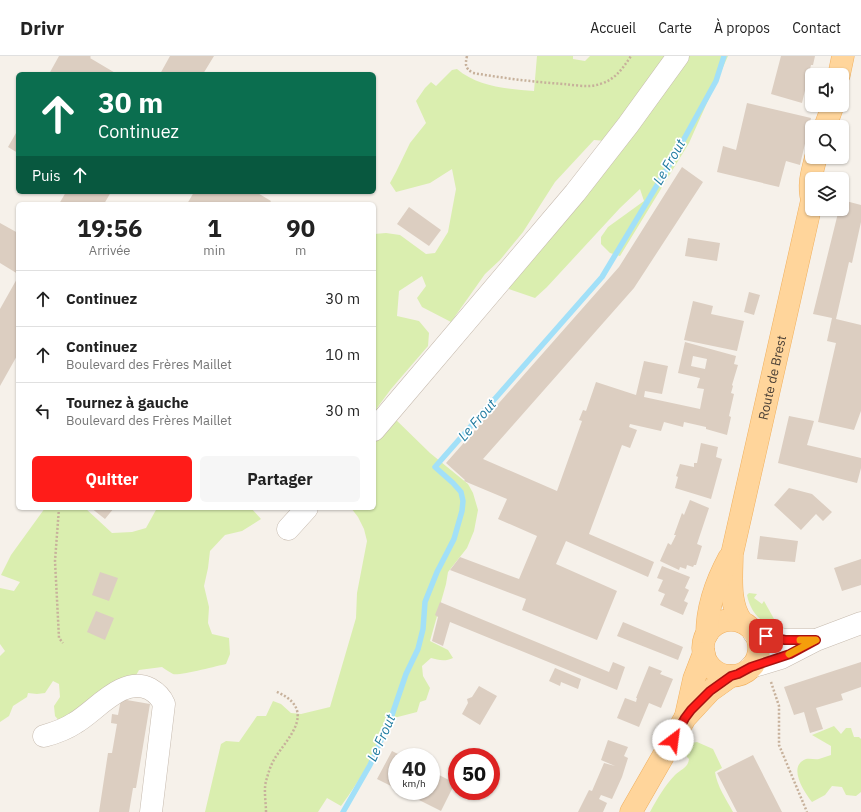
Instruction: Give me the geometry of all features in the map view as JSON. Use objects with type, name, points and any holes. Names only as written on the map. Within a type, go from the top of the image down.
[{"type":"main road","points":[[841,68],[844,56]]},
{"type":"main road","name":"Route de Brest","points":[[748,628],[738,617],[733,597],[732,554],[808,216]]},
{"type":"main road","name":"Route de Brest","points":[[685,718],[694,679],[705,644],[708,614],[715,588],[720,574],[732,554]]},
{"type":"main road","points":[[734,620],[748,628],[758,641],[756,659],[758,665],[731,676],[716,672],[710,667],[705,644],[712,627],[719,623],[734,620]]},
{"type":"main road","name":"Route de Brest","points":[[631,812],[685,718],[710,691],[731,676]]},
{"type":"street","points":[[376,428],[575,193],[636,114],[678,56]]},
{"type":"street","points":[[288,529],[304,510]]},
{"type":"street","points":[[758,665],[790,654],[816,640],[861,623]]},
{"type":"street","points":[[748,628],[785,640],[816,640]]},
{"type":"street","points":[[44,736],[55,733],[76,723],[112,695],[124,688],[137,686],[147,688],[155,692],[161,697],[164,708],[151,812]]},
{"type":"path","points":[[467,56],[465,66],[467,70],[473,73],[525,81],[593,86],[606,82],[616,76],[631,56]]},
{"type":"path","points":[[59,510],[55,561],[59,638],[63,643]]},
{"type":"path","points":[[758,665],[780,706],[779,745],[807,812]]},
{"type":"path","points":[[266,812],[266,780],[276,756],[289,738],[296,724],[298,713],[294,704],[290,700],[275,691]]},
{"type":"green space","points":[[537,56],[573,56],[573,59],[585,61],[590,56],[728,56],[689,143],[620,256],[610,253],[601,244],[601,237],[608,227],[644,201],[640,189],[620,208],[535,298],[503,287],[617,142],[594,140],[555,182],[523,232],[500,260],[485,274],[451,322],[422,307],[417,298],[426,286],[422,276],[399,291],[397,316],[419,321],[429,333],[428,346],[391,389],[377,408],[390,414],[430,453],[468,484],[473,493],[478,510],[474,531],[467,548],[448,572],[430,641],[448,650],[453,658],[439,660],[431,658],[422,666],[423,676],[430,688],[426,700],[420,702],[417,712],[386,720],[373,754],[355,786],[341,806],[327,798],[318,812],[205,812],[221,744],[226,741],[239,742],[257,716],[266,716],[273,701],[281,704],[291,713],[301,714],[330,707],[356,618],[357,593],[367,541],[364,529],[353,510],[376,510],[376,234],[386,233],[400,235],[426,254],[435,253],[448,232],[456,189],[452,169],[430,183],[396,192],[390,183],[410,143],[426,123],[416,101],[431,82],[436,86],[452,70],[457,69],[474,80],[494,86],[534,91]]},
{"type":"green space","points":[[44,510],[87,510],[112,533],[132,532],[146,528],[156,510],[253,510],[261,519],[242,531],[225,535],[210,551],[204,586],[209,607],[208,623],[212,634],[229,638],[230,654],[226,664],[177,674],[173,674],[162,667],[139,670],[134,679],[61,723],[55,716],[54,706],[60,697],[59,684],[53,681],[45,693],[28,693],[27,697],[13,706],[9,716],[0,722],[0,656],[5,651],[0,644],[0,588],[14,591],[20,582],[1,575],[11,555]]},
{"type":"green space","points":[[749,593],[757,594],[754,598],[762,604],[764,601],[778,626],[766,623],[757,616],[748,601],[747,595]]},
{"type":"green space","points":[[834,726],[841,734],[846,728],[851,728],[854,737],[859,737],[861,739],[861,792],[856,796],[846,795],[842,787],[832,786],[825,795],[812,802],[799,779],[797,773],[798,767],[800,762],[806,759],[819,759],[831,755],[831,746],[812,735]]},
{"type":"green space","points":[[697,742],[713,749],[722,768],[715,772],[718,782],[733,812],[650,812],[668,783],[687,764],[689,759],[685,755],[692,743]]},
{"type":"building","points":[[59,56],[90,56],[90,58],[114,72],[50,72]]},
{"type":"building","points":[[170,56],[214,56],[204,72],[161,72]]},
{"type":"building","points":[[781,56],[815,56],[813,65],[811,65],[810,68],[805,68],[805,90],[802,103],[771,94]]},
{"type":"building","points":[[747,103],[811,118],[811,120],[805,120],[805,144],[800,165],[786,161],[779,187],[717,172],[723,146],[736,150]]},
{"type":"building","points":[[16,133],[16,152],[8,147]]},
{"type":"building","points":[[682,167],[703,182],[634,288],[483,459],[557,491],[582,421],[579,420],[583,410],[586,411],[596,382],[636,395],[644,361],[668,366],[662,394],[645,391],[644,397],[700,409],[704,389],[697,388],[700,378],[678,373],[685,342],[736,356],[734,364],[738,365],[732,385],[731,393],[734,394],[729,416],[731,417],[727,435],[706,429],[706,427],[684,422],[683,427],[664,422],[661,431],[630,424],[629,427],[637,430],[630,448],[622,445],[589,534],[654,562],[648,577],[566,541],[556,564],[617,591],[597,640],[522,610],[526,599],[450,570],[460,557],[519,579],[537,536],[498,519],[507,499],[464,481],[465,480],[446,463],[619,267]],"holes":[[[693,356],[707,359],[705,369],[691,366]]]},
{"type":"building","points":[[65,194],[110,194],[105,202],[60,202]]},
{"type":"building","points":[[193,194],[259,194],[271,201],[270,202],[188,202]]},
{"type":"building","points":[[849,202],[861,205],[861,222],[852,263],[849,262],[836,319],[861,325],[861,411],[854,430],[818,422],[836,343],[827,341],[832,318],[813,314],[837,216],[849,216]]},
{"type":"building","points":[[409,207],[441,230],[429,246],[397,224]]},
{"type":"building","points":[[0,223],[16,232],[16,273],[0,263]]},
{"type":"building","points":[[688,238],[720,243],[717,261],[685,256]]},
{"type":"building","points":[[16,281],[16,358],[0,386],[0,309]]},
{"type":"building","points":[[749,292],[760,295],[754,315],[744,312]]},
{"type":"building","points":[[693,301],[713,306],[711,314],[744,321],[737,351],[684,340]]},
{"type":"building","points":[[789,416],[814,421],[807,445],[861,458],[861,468],[857,483],[778,463]]},
{"type":"building","points":[[701,443],[718,447],[716,457],[722,459],[711,499],[675,488],[678,477],[676,476],[680,464],[694,467],[694,463],[697,463]]},
{"type":"building","points":[[789,488],[812,494],[832,512],[823,521],[816,514],[801,530],[774,505]]},
{"type":"building","points":[[690,500],[709,508],[697,544],[702,546],[696,565],[693,567],[687,565],[686,569],[680,567],[679,570],[660,561],[668,543],[671,545],[676,535],[674,535],[682,513],[684,515]]},
{"type":"building","points":[[94,510],[112,510],[105,519]]},
{"type":"building","points":[[760,536],[798,541],[795,562],[757,559]]},
{"type":"building","points":[[861,559],[861,585],[842,591],[834,568]]},
{"type":"building","points":[[662,566],[690,577],[685,588],[689,590],[684,601],[688,603],[683,615],[660,605],[665,594],[658,591],[663,580],[657,578]]},
{"type":"building","points":[[100,572],[118,578],[109,601],[92,595]]},
{"type":"building","points":[[440,602],[609,672],[613,662],[625,667],[617,690],[450,622],[443,646],[432,641],[438,617],[435,615]]},
{"type":"building","points":[[96,611],[114,618],[105,640],[87,632]]},
{"type":"building","points":[[623,622],[683,647],[678,660],[617,636]]},
{"type":"building","points":[[861,662],[861,687],[841,694],[843,700],[816,708],[823,729],[810,733],[804,712],[794,715],[784,687]]},
{"type":"building","points":[[649,666],[662,671],[660,674],[673,679],[661,708],[649,703],[639,727],[617,718],[625,698],[636,702],[636,698]]},
{"type":"building","points":[[555,668],[581,679],[578,689],[561,682],[560,686],[549,681]]},
{"type":"building","points":[[479,686],[497,696],[480,725],[462,714],[468,703],[467,699],[472,697]]},
{"type":"building","points":[[121,699],[150,704],[136,788],[133,788],[129,812],[99,812],[108,753],[112,753],[117,724],[111,723],[112,714],[118,715]]},
{"type":"building","points":[[608,740],[628,747],[624,756],[628,758],[622,777],[612,799],[601,795],[599,799],[607,803],[603,812],[578,812],[589,790],[592,791],[604,763],[615,766],[601,760]]},
{"type":"building","points":[[753,755],[782,812],[737,812],[717,773]]},
{"type":"building","points":[[388,758],[388,784],[377,779]]},
{"type":"building","points":[[440,776],[448,780],[448,797],[441,811],[419,800],[440,800]]},
{"type":"waterway","name":"Le Frout","points":[[343,812],[370,765],[391,718],[406,674],[418,649],[423,629],[425,602],[437,572],[454,539],[462,511],[463,501],[461,492],[435,467],[602,277],[674,157],[716,81],[724,56]]},
{"type":"slow traffic","points":[[789,654],[816,640],[800,640]]},
{"type":"route","points":[[673,740],[691,710],[710,691],[731,676],[751,667],[781,658],[816,640],[795,641],[766,636]]}]
